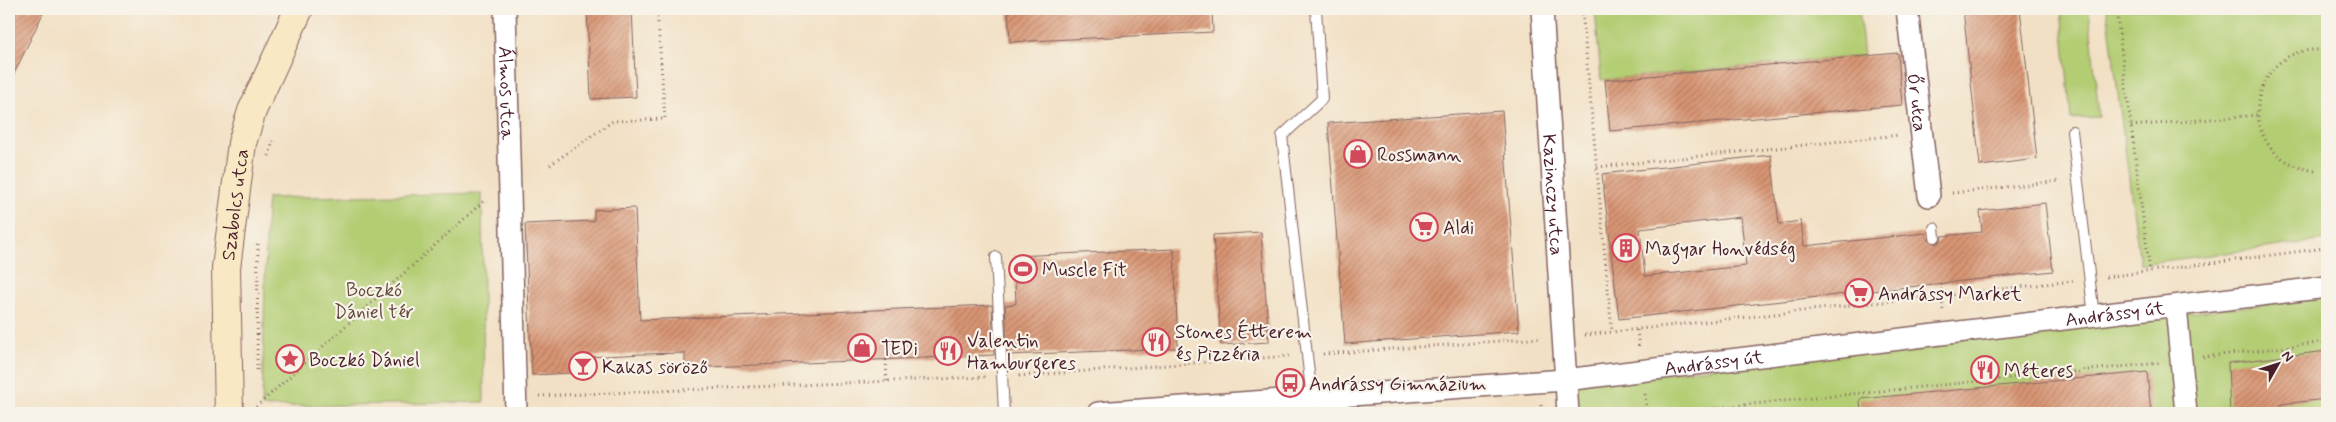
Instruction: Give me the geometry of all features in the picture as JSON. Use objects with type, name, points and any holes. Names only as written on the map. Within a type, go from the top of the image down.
[{"type":"street","name":"Szabolcs utca","points":[[229,413],[226,268],[242,143],[252,111],[299,9]]},
{"type":"street","name":"Álmos utca","points":[[505,9],[516,405]]},
{"type":"street","name":"Kazinczy utca","points":[[1542,9],[1568,413]]},
{"type":"street","name":"Őr utca","points":[[1907,9],[1929,196]]},
{"type":"street","name":"Andrássy út","points":[[1098,413],[1565,380],[2327,287]]},
{"type":"street","points":[[2176,306],[2186,413]]},
{"type":"lane","points":[[1312,398],[1282,136],[1322,99],[1316,9]]},
{"type":"lane","points":[[2072,131],[2094,316]]},
{"type":"lane","points":[[996,257],[1004,413]]},
{"type":"path","points":[[550,165],[613,121],[666,119],[657,9]]},
{"type":"path","points":[[1582,9],[1612,332]]},
{"type":"path","points":[[2116,9],[2150,272]]},
{"type":"path","points":[[2315,171],[2301,169],[2276,154],[2266,143],[2257,115],[2258,100],[2262,86],[2280,63],[2292,55],[2306,51],[2327,51]]},
{"type":"path","points":[[2131,126],[2257,115]]},
{"type":"path","points":[[1597,167],[1922,133]]},
{"type":"path","name":"Szabolcs utca","points":[[267,164],[274,137]]},
{"type":"path","points":[[256,407],[510,178]]},
{"type":"path","points":[[1929,196],[2077,179]]},
{"type":"path","name":"Szabolcs utca","points":[[257,377],[258,240]]},
{"type":"path","points":[[516,405],[887,381],[1002,377],[1562,337],[2150,272],[2325,248]]},
{"type":"path","points":[[1665,413],[2181,360],[2327,342]]},
{"type":"path","points":[[886,360],[887,381]]},
{"type":"path","points":[[256,413],[257,397]]},
{"type":"path","points":[[1727,407],[1727,413]]},
{"type":"green space","points":[[1595,9],[1859,9],[1864,56],[1601,80]]},
{"type":"green space","points":[[2061,9],[2089,9],[2099,117],[2071,119]]},
{"type":"green space","points":[[2107,9],[2327,9],[2327,240],[2140,264]]},
{"type":"green space","name":"Boczkó Dániel tér","points":[[482,193],[484,402],[262,407],[267,198]]},
{"type":"green space","points":[[2327,297],[2327,413],[1571,413],[1569,384]]},
{"type":"building","points":[[9,9],[45,9],[9,84]]},
{"type":"building","points":[[587,9],[632,9],[636,97],[591,99]]},
{"type":"building","points":[[1008,9],[1212,9],[1213,32],[1010,42]]},
{"type":"building","points":[[1963,9],[2020,9],[2037,159],[1980,166]]},
{"type":"building","points":[[1898,53],[1902,105],[1610,131],[1605,80]]},
{"type":"building","name":"Aldi","points":[[1502,111],[1519,331],[1345,344],[1328,123]]},
{"type":"building","points":[[1771,155],[1779,224],[1801,221],[1804,246],[1926,233],[1926,238],[1936,244],[1941,240],[1942,236],[1982,232],[1980,211],[2045,203],[2053,271],[1619,319],[1602,174]],"holes":[[[1741,217],[1746,266],[1645,276],[1640,229]]]},
{"type":"building","points":[[635,208],[640,320],[992,305],[994,355],[685,368],[685,353],[642,354],[588,357],[589,372],[532,375],[525,224],[594,221],[594,210]]},
{"type":"building","points":[[1261,232],[1269,342],[1221,345],[1213,235]]},
{"type":"building","points":[[1174,249],[1178,348],[1008,355],[1005,305],[1016,304],[1014,256]]},
{"type":"building","points":[[2327,351],[2327,399],[2281,404],[2281,413],[2230,413],[2228,363]]},
{"type":"building","points":[[2147,372],[2151,413],[1861,413],[1860,399]]},
{"type":"place","name":"Rossmann","points":[[1358,154]]},
{"type":"place","name":"Aldi","points":[[1424,227]]},
{"type":"place","name":"Magyar Honvédség","points":[[1626,248]]},
{"type":"place","name":"Muscle Fit","points":[[1023,269]]},
{"type":"place","name":"Andrássy Market","points":[[1859,293]]},
{"type":"place","name":"Stones Étterem és Pizzéria","points":[[1156,342]]},
{"type":"place","name":"TEDi","points":[[862,348]]},
{"type":"place","name":"Valentin Hamburgeres","points":[[948,351]]},
{"type":"place","name":"Boczkó Dániel","points":[[290,359]]},
{"type":"place","name":"Kakas söröző","points":[[583,366]]},
{"type":"place","name":"Méteres","points":[[1985,370]]},
{"type":"place","name":"Andrássy Gimnázium","points":[[1290,383]]}]
